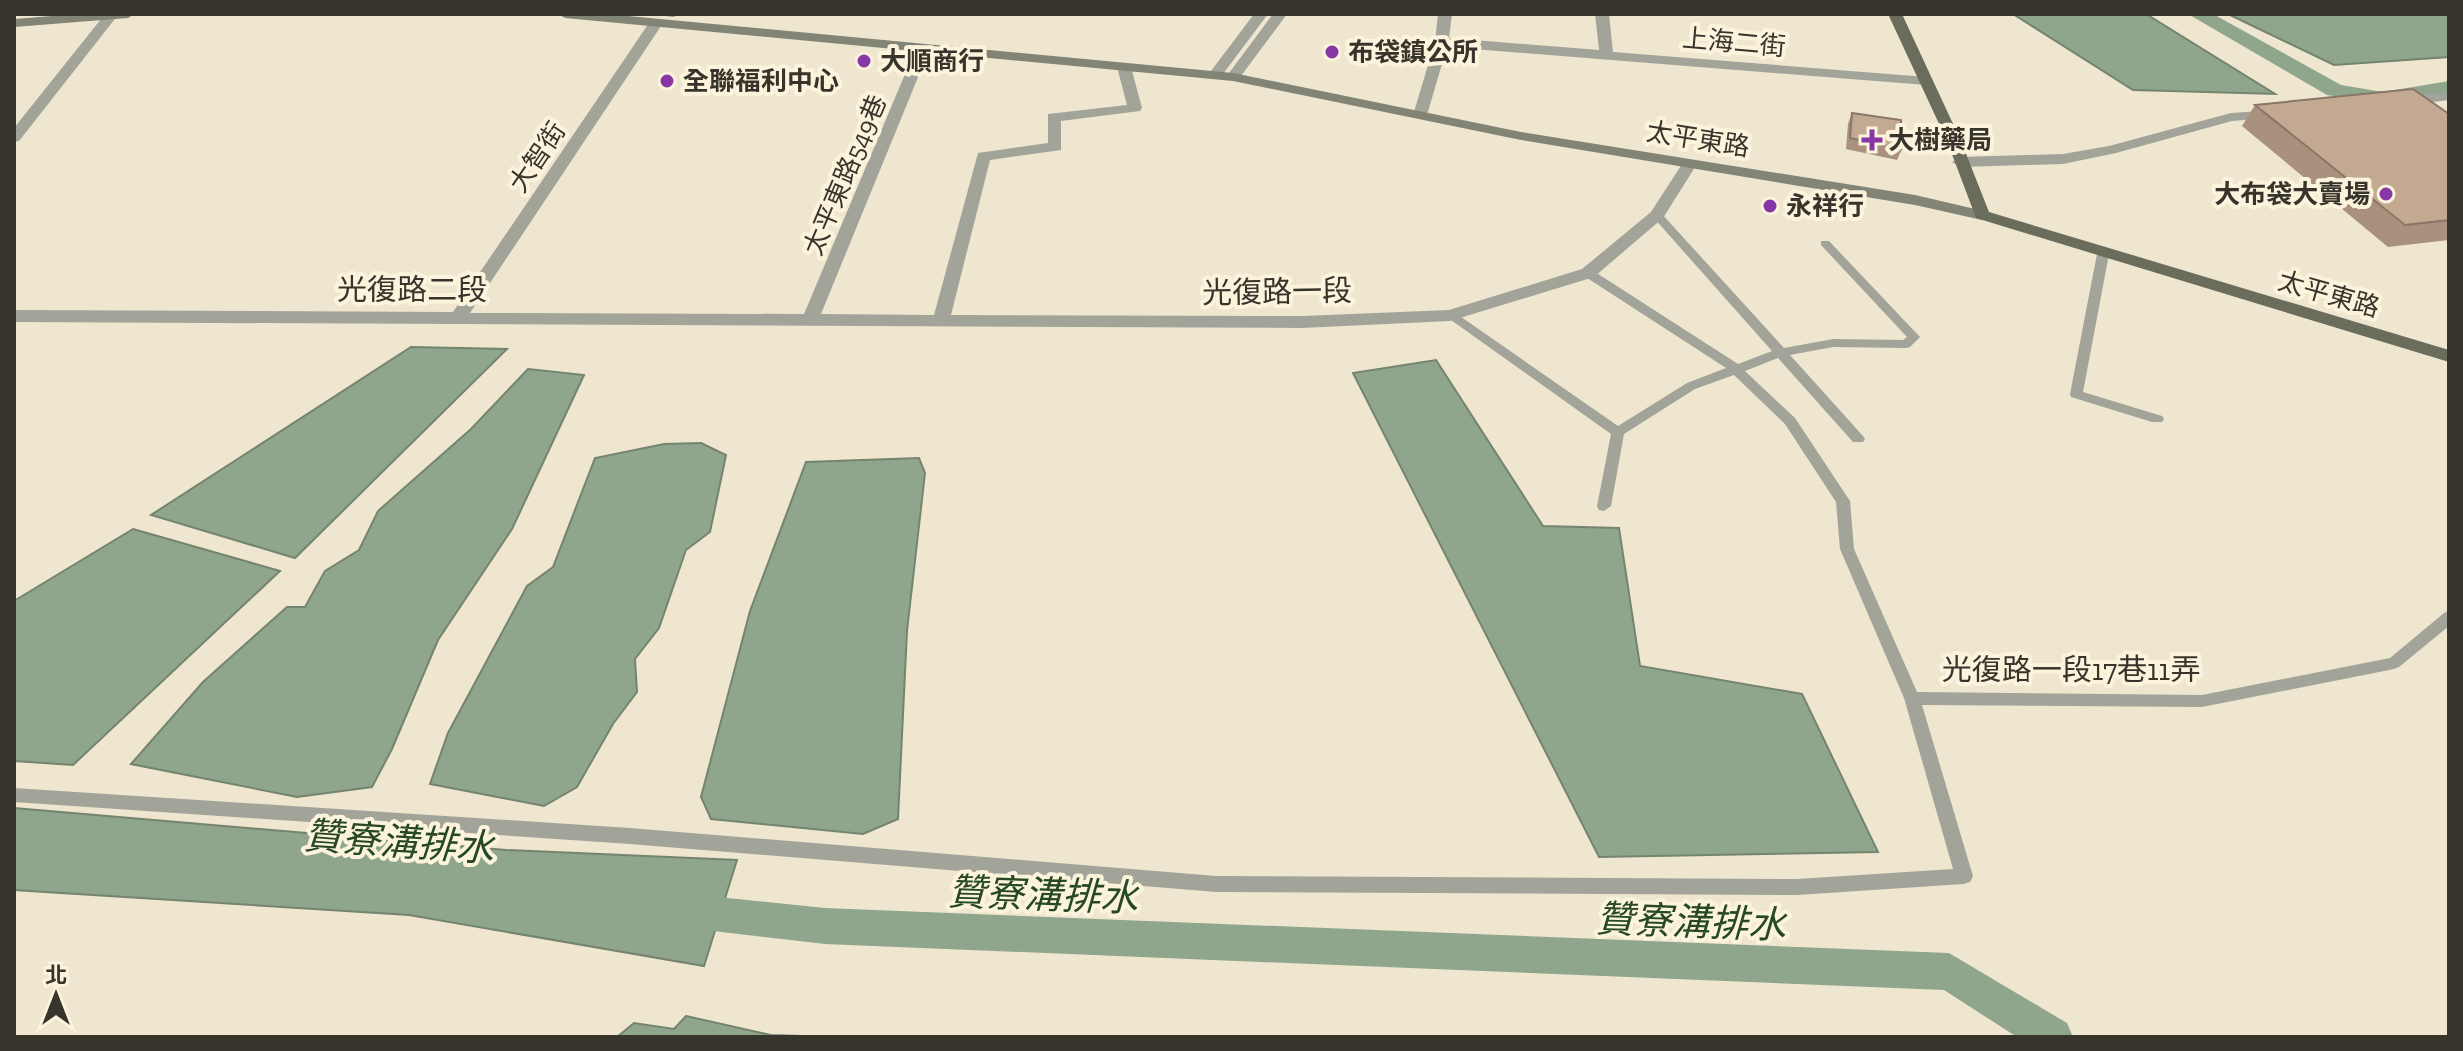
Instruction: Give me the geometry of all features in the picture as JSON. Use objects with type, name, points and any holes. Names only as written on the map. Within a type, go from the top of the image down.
[{"type":"main road","points":[[14,23],[128,14]]},
{"type":"main road","name":"太平東路","points":[[565,14],[1233,77],[1521,136],[1915,200],[1982,215],[2449,356]]},
{"type":"main road","points":[[1895,14],[1982,215]]},
{"type":"street","points":[[1215,75],[1261,14]]},
{"type":"street","points":[[1233,77],[1280,14]]},
{"type":"street","points":[[1420,115],[1442,42],[1445,14]]},
{"type":"street","points":[[1602,14],[1606,55]]},
{"type":"street","points":[[14,138],[111,15]]},
{"type":"street","name":"大智街","points":[[457,319],[656,23]]},
{"type":"street","name":"上海二街","points":[[1442,42],[1926,81]]},
{"type":"street","name":"太平東路549巷","points":[[810,320],[923,48]]},
{"type":"street","points":[[941,321],[983,156],[1056,147],[1053,117],[1135,108],[1124,67]]},
{"type":"street","points":[[2380,104],[2449,96]]},
{"type":"street","points":[[1960,162],[2063,159],[2111,150],[2231,117],[2288,113]]},
{"type":"street","name":"光復路一段","points":[[810,320],[1302,322],[1450,315],[1588,273],[1657,215],[1689,164]]},
{"type":"street","name":"光復路二段","points":[[14,316],[810,320]]},
{"type":"lane","points":[[1657,215],[1858,439]]},
{"type":"lane","points":[[1604,506],[1618,432],[1691,386],[1780,353],[1833,343],[1906,344],[1914,337],[1825,243]]},
{"type":"lane","points":[[2103,254],[2076,394],[2157,419]]},
{"type":"lane","points":[[14,795],[630,836],[1216,884],[1797,887],[1964,876],[1912,698],[1847,549],[1843,501],[1790,421],[1735,368],[1588,273]]},
{"type":"lane","points":[[1450,315],[1618,432]]},
{"type":"lane","name":"光復路一段17巷11弄","points":[[1912,698],[2202,701],[2394,663],[2449,617]]},
{"type":"water","points":[[2013,14],[2146,14],[2275,94],[2133,90]]},
{"type":"water","points":[[2228,14],[2449,14],[2449,57],[2334,65]]},
{"type":"water","points":[[411,347],[507,349],[295,558],[151,515]]},
{"type":"water","points":[[1436,360],[1543,526],[1619,528],[1640,666],[1802,694],[1878,852],[1599,857],[1353,373]]},
{"type":"water","points":[[528,369],[584,375],[512,529],[438,640],[392,749],[372,787],[297,797],[131,764],[203,682],[287,607],[305,607],[325,571],[359,550],[378,511],[471,429]]},
{"type":"water","points":[[701,443],[726,455],[710,532],[686,550],[659,628],[635,659],[637,692],[613,724],[577,787],[544,806],[430,784],[448,733],[527,586],[553,567],[595,458],[664,444]]},
{"type":"water","points":[[919,458],[925,473],[907,631],[898,819],[863,834],[711,819],[701,797],[750,611],[806,462]]},
{"type":"water","points":[[133,529],[280,571],[73,765],[14,761],[14,601]]},
{"type":"water","points":[[14,808],[506,850],[737,860],[704,966],[409,915],[14,890]]},
{"type":"water","points":[[686,1016],[771,1035],[834,1037],[617,1037],[634,1023],[674,1029]]},
{"type":"building","name":"大布袋大賣場","points":[[2413,89],[2449,114],[2449,220],[2405,225],[2255,105]]},
{"type":"building","points":[[1852,113],[1901,120],[1902,149],[1850,138]]},
{"type":"waterway","points":[[2198,14],[2335,90],[2383,98],[2449,87]]},
{"type":"waterway","name":"贊寮溝排水","points":[[679,910],[825,926],[1949,972],[2053,1037]]},
{"type":"place","name":"布袋鎮公所","points":[[1332,52]]},
{"type":"place","name":"大順商行","points":[[864,61]]},
{"type":"place","name":"全聯福利中心","points":[[667,81]]},
{"type":"place","name":"大樹藥局","points":[[1872,140]]},
{"type":"place","name":"大布袋大賣場","points":[[2386,194]]},
{"type":"place","name":"永祥行","points":[[1770,206]]}]
